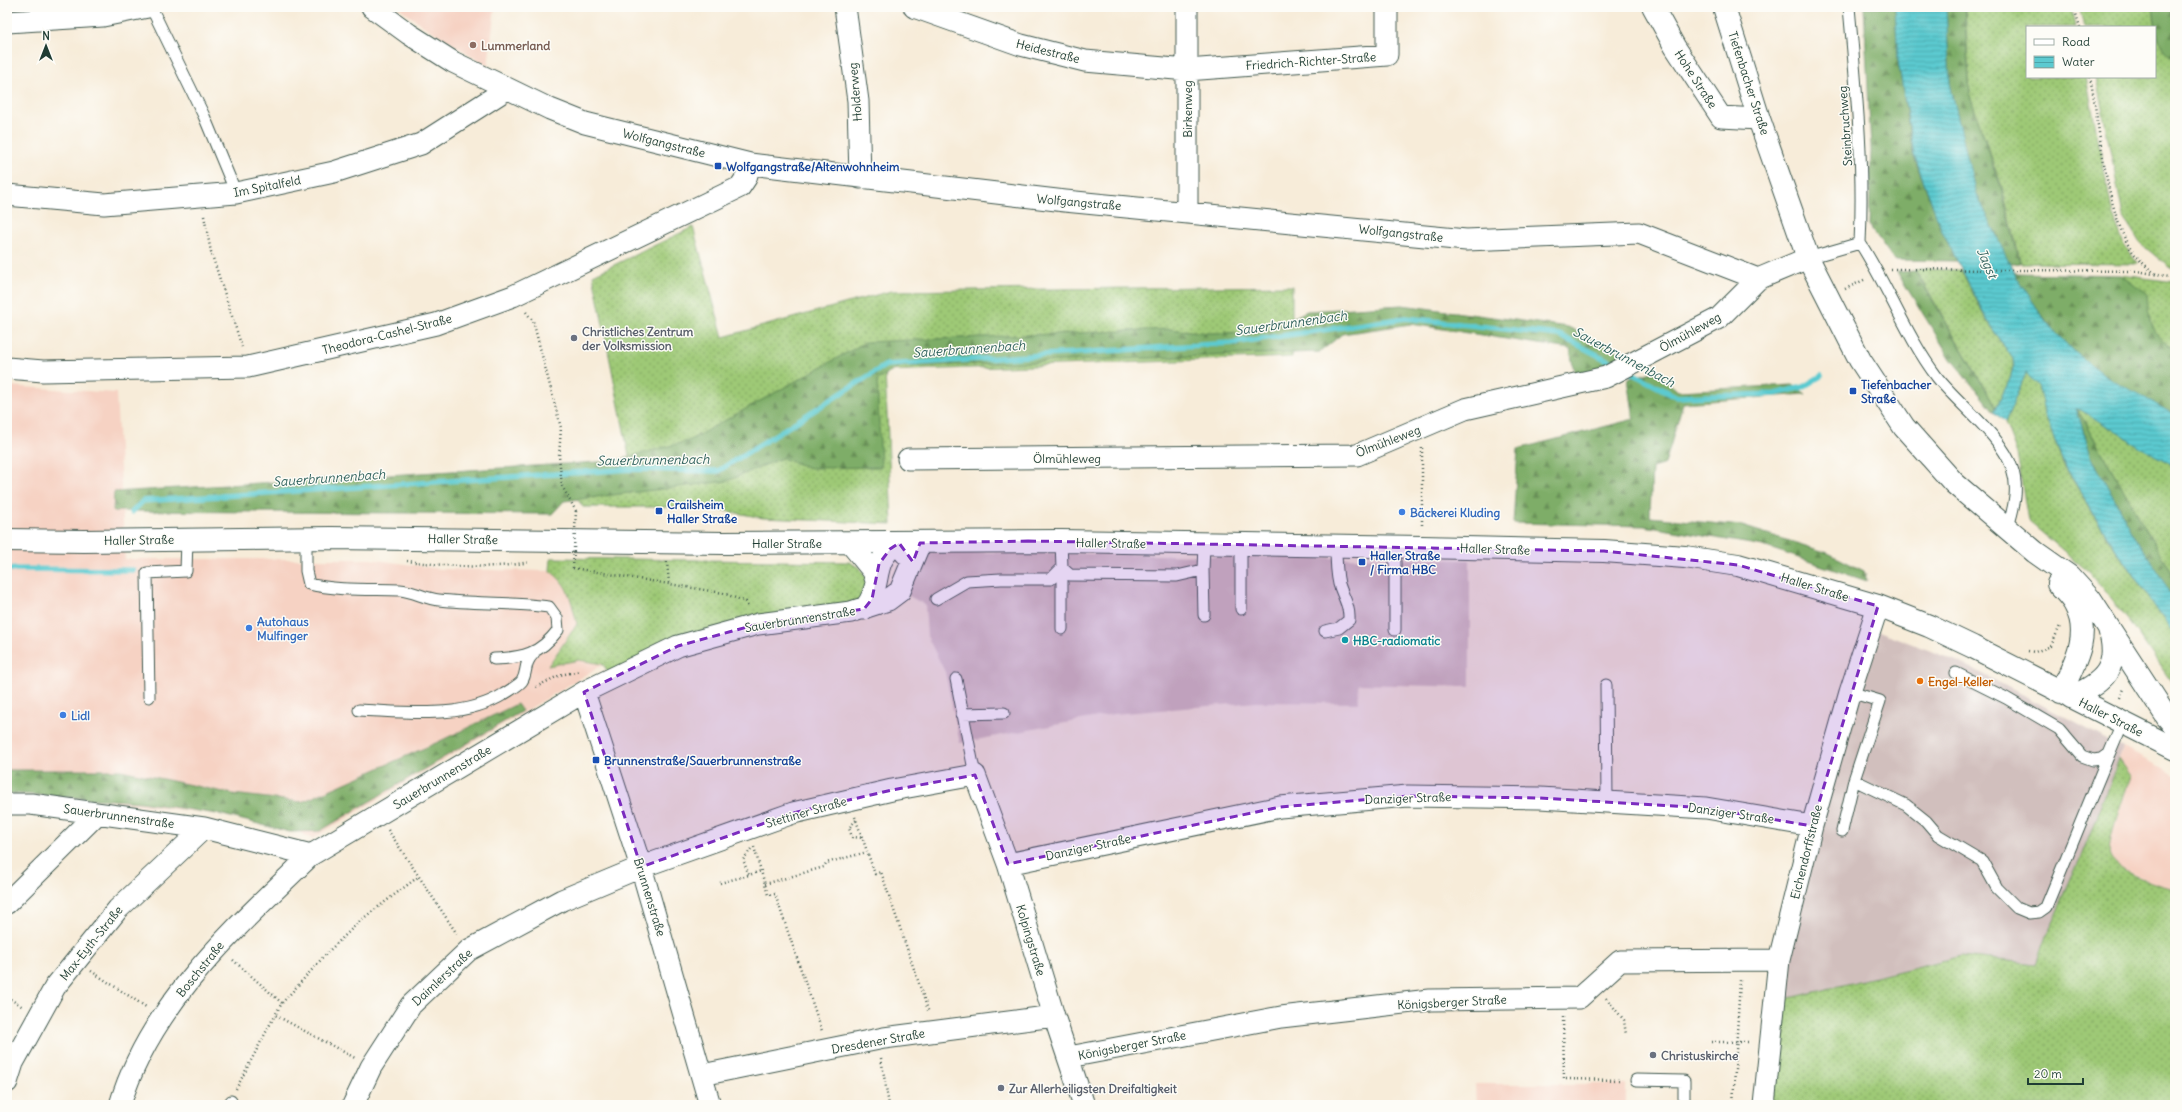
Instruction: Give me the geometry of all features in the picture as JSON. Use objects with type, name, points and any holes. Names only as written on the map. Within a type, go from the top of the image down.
[{"type":"main road","name":"Tiefenbacher Straße","points":[[1724,7],[1759,119],[1808,258],[1860,360],[1904,427],[1954,483],[2008,527],[2035,552],[2069,576],[2090,599],[2108,624],[2167,718],[2175,726]]},
{"type":"main road","name":"Haller Straße","points":[[7,540],[187,540],[306,538],[850,543],[1061,541],[1396,546],[1604,552],[1685,557],[1738,565],[1878,606],[1929,626],[2175,749]]},
{"type":"main road","name":"Tiefenbacher Straße","points":[[2035,552],[2056,582],[2075,604],[2082,619],[2081,650],[2066,694]]},
{"type":"main road","name":"Tiefenbacher Straße","points":[[2066,694],[2090,689],[2099,683],[2110,666],[2112,640],[2108,624]]},
{"type":"street","points":[[7,22],[102,16],[149,7]]},
{"type":"street","name":"Wolfgangstraße","points":[[372,7],[409,34],[453,62],[507,89],[585,123],[656,142],[750,164],[1065,201],[1466,240],[1639,233],[1758,279]]},
{"type":"street","name":"Holderweg","points":[[845,7],[858,101],[860,178]]},
{"type":"street","name":"Heidestraße","points":[[914,7],[1021,45],[1085,61],[1187,70]]},
{"type":"street","name":"Birkenweg","points":[[1186,212],[1187,7]]},
{"type":"street","name":"Friedrich-Richter-Straße","points":[[1187,70],[1388,55],[1387,7]]},
{"type":"street","name":"Hohe Straße","points":[[1653,7],[1675,47],[1721,117],[1759,119]]},
{"type":"street","name":"Im Spitalfeld","points":[[7,195],[104,204],[236,193],[334,172],[421,144],[507,89]]},
{"type":"street","name":"Theodora-Cashel-Straße","points":[[7,368],[43,371],[248,368],[436,324],[514,296],[740,187],[746,178],[750,164]]},
{"type":"street","points":[[1758,279],[1808,258]]},
{"type":"street","name":"Ölmühleweg","points":[[908,459],[1357,455],[1465,409],[1606,377],[1719,318],[1758,279]]},
{"type":"street","points":[[850,543],[873,571],[876,581]]},
{"type":"street","points":[[899,543],[905,552],[907,562],[906,579]]},
{"type":"street","name":"Sauerbrunnenstraße","points":[[864,609],[872,600],[880,564],[884,555],[899,543]]},
{"type":"street","name":"Sauerbrunnenstraße","points":[[7,804],[31,804],[204,828],[311,855],[584,692],[611,677],[678,646],[758,624],[864,609],[888,600],[900,591],[920,543]]},
{"type":"street","name":"Eichendorffstraße","points":[[1764,1105],[1779,960],[1812,826],[1850,692],[1878,606]]},
{"type":"street","name":"Brunnenstraße","points":[[584,692],[641,867],[710,1105]]},
{"type":"street","name":"Stettiner Straße","points":[[641,867],[752,837],[793,813],[892,790],[975,775]]},
{"type":"street","name":"Kolpingstraße","points":[[975,775],[1008,864],[1054,1016],[1084,1105]]},
{"type":"street","name":"Danziger Straße","points":[[1008,864],[1280,807],[1408,796],[1540,798],[1706,808],[1812,826]]},
{"type":"street","points":[[7,903],[97,814]]},
{"type":"street","name":"Max-Eyth-Straße","points":[[7,1082],[13,1063],[55,987],[118,908],[204,828]]},
{"type":"street","name":"Boschstraße","points":[[120,1105],[125,1089],[155,1026],[218,947],[311,855]]},
{"type":"street","name":"Daimlerstraße","points":[[353,1105],[371,1067],[411,1005],[468,950],[562,900],[641,867]]},
{"type":"street","name":"Königsberger Straße","points":[[1069,1057],[1294,1016],[1430,1000],[1579,998],[1620,961],[1779,960]]},
{"type":"street","name":"Dresdener Straße","points":[[702,1074],[878,1039],[1054,1016]]},
{"type":"lane","points":[[149,7],[204,116],[236,193]]},
{"type":"lane","name":"Steinbruchweg","points":[[1849,7],[1863,198],[1860,243]]},
{"type":"lane","points":[[1808,258],[1860,243],[1879,273],[1895,308],[1937,377],[2002,448],[2012,467],[2016,486],[2014,506],[2008,527]]},
{"type":"lane","points":[[306,538],[306,571],[309,584],[325,588],[403,591],[437,600],[487,604],[527,604],[549,607],[557,618],[558,630],[548,643],[527,660],[522,680],[500,696],[475,707],[427,713],[359,710]]},
{"type":"lane","points":[[150,697],[147,573],[186,571],[187,540]]},
{"type":"lane","points":[[1061,541],[1062,629]]},
{"type":"lane","points":[[1204,544],[1204,615]]},
{"type":"lane","points":[[1242,544],[1242,609]]},
{"type":"lane","points":[[1324,631],[1339,628],[1349,620],[1350,609],[1339,584],[1336,571],[1336,546]]},
{"type":"lane","points":[[1395,630],[1396,546]]},
{"type":"lane","points":[[1062,568],[1070,575],[1178,576],[1203,570]]},
{"type":"lane","points":[[936,600],[967,581],[1051,579],[1062,568]]},
{"type":"lane","points":[[494,659],[512,659],[534,653]]},
{"type":"lane","points":[[1956,673],[2006,698],[2059,729],[2082,756],[2093,760],[2102,759],[2109,754]]},
{"type":"lane","points":[[956,679],[975,775]]},
{"type":"lane","points":[[1606,685],[1607,802]]},
{"type":"lane","points":[[1842,831],[1854,780],[1880,701],[1850,692]]},
{"type":"lane","points":[[962,714],[1004,713]]},
{"type":"lane","points":[[1854,780],[1906,805],[1926,821],[1938,835],[1982,862],[1997,888],[2017,908],[2029,913],[2039,912],[2046,907],[2122,723]]},
{"type":"lane","points":[[1636,1080],[1684,1081],[1684,1105]]},
{"type":"path","points":[[2074,7],[2080,26]]},
{"type":"path","points":[[2090,78],[2116,214],[2126,241],[2141,262],[2157,274]]},
{"type":"path","points":[[200,196],[211,252],[248,368]]},
{"type":"path","points":[[1827,297],[1894,267],[2137,271],[2175,278]]},
{"type":"path","points":[[514,296],[533,321],[561,428],[559,456],[562,486],[576,510],[573,568],[723,593],[746,602],[758,624]]},
{"type":"path","points":[[1422,427],[1422,547]]},
{"type":"path","points":[[667,560],[669,583]]},
{"type":"path","points":[[2015,669],[2024,651],[2035,652],[2051,646],[2056,638],[2060,624]]},
{"type":"path","points":[[531,690],[543,683],[575,671],[611,677]]},
{"type":"path","points":[[849,800],[875,874],[881,872],[935,1031]]},
{"type":"path","points":[[378,815],[468,950]]},
{"type":"path","points":[[856,820],[849,828],[852,837],[863,838]]},
{"type":"path","points":[[752,837],[768,895],[775,894],[828,1049]]},
{"type":"path","points":[[748,875],[744,860],[752,837]]},
{"type":"path","points":[[765,884],[824,867],[826,863],[867,852]]},
{"type":"path","points":[[720,884],[761,871]]},
{"type":"path","points":[[230,1103],[239,1082],[282,1003],[326,953],[361,920],[418,877]]},
{"type":"path","points":[[218,947],[282,1003]]},
{"type":"path","points":[[1733,1105],[1738,1042],[1741,960]]},
{"type":"path","points":[[76,961],[162,1018]]},
{"type":"path","points":[[1593,985],[1624,1020],[1626,1035]]},
{"type":"path","points":[[1562,998],[1564,1079],[1636,1080]]},
{"type":"path","points":[[275,1015],[371,1067]]},
{"type":"path","points":[[878,1039],[889,1105]]},
{"type":"path","points":[[1711,1042],[1770,1042]]},
{"type":"highlighted area","points":[[1028,541],[1604,551],[1738,565],[1878,606],[1812,826],[1706,808],[1540,798],[1408,796],[1280,807],[1008,864],[975,775],[892,790],[793,813],[641,867],[584,692],[678,646],[758,624],[864,609],[872,599],[879,564],[890,549],[899,543],[913,562],[920,543]]},
{"type":"shaded area","name":"Lummerland","points":[[398,7],[495,7],[488,66],[422,25]]},
{"type":"shaded area","points":[[7,386],[116,393],[125,559],[370,559],[441,569],[550,571],[561,579],[570,595],[577,624],[548,666],[579,660],[604,664],[312,839],[280,822],[37,792],[7,794]]},
{"type":"shaded area","points":[[904,551],[1470,560],[1470,687],[1358,684],[1359,703],[1256,702],[1113,714],[960,743],[945,672],[927,636],[925,605],[900,591]]},
{"type":"shaded area","points":[[1871,628],[1964,664],[2123,748],[2080,859],[2047,933],[2036,964],[1961,956],[1774,1002]]},
{"type":"shaded area","points":[[2123,748],[2175,775],[2175,889],[2156,884],[2119,867],[2110,856],[2109,843],[2131,776],[2119,759]]},
{"type":"shaded area","points":[[1475,1084],[1626,1084],[1626,1105],[1476,1105]]},
{"type":"green space","points":[[1864,7],[1895,7],[1898,61],[1913,155],[1942,231],[1957,261],[1894,260],[1869,225],[1871,150]]},
{"type":"green space","points":[[1946,7],[1964,7],[1970,96],[2001,187],[2020,263],[2010,264],[1975,190],[1950,83]]},
{"type":"green space","points":[[1965,7],[2071,7],[2075,26],[2026,26],[2026,78],[2086,78],[2113,216],[2124,245],[2138,264],[2021,263],[2002,187],[1970,96]]},
{"type":"green space","points":[[2079,7],[2153,7],[2156,26],[2084,26]]},
{"type":"green space","points":[[2153,7],[2175,7],[2175,58],[2164,49],[2160,43]]},
{"type":"green space","points":[[2156,29],[2160,43],[2169,54],[2175,58],[2175,268],[2170,268],[2140,243],[2123,216],[2096,78],[2156,78]]},
{"type":"green space","points":[[693,227],[723,337],[891,291],[1292,286],[1292,357],[885,371],[892,524],[763,518],[705,507],[583,507],[568,486],[633,476],[593,275]]},
{"type":"green space","points":[[1915,269],[1961,270],[1989,325],[2013,359],[2010,379],[1996,407]]},
{"type":"green space","points":[[1915,271],[1996,407],[1994,412],[1951,359],[1897,272]]},
{"type":"green space","points":[[2014,273],[2121,275],[2147,293],[2152,326],[2160,338],[2175,351],[2175,415],[2120,385],[2081,358],[2063,341],[2048,322]]},
{"type":"green space","points":[[2121,275],[2175,282],[2175,351],[2160,340],[2152,329],[2148,312]]},
{"type":"green space","points":[[1402,305],[1568,327],[1628,356],[1603,369],[1575,378],[1570,349],[1411,324],[1342,334],[1320,352],[900,367],[877,380],[881,467],[810,468],[782,458],[727,481],[564,501],[552,514],[113,511],[114,492],[614,461],[688,441],[866,342],[1170,329],[1209,333],[1262,332],[1307,311]]},
{"type":"green space","points":[[1655,371],[1678,391],[1793,385],[1806,394],[1683,403],[1665,464],[1652,468],[1650,517],[1742,526],[1828,553],[1864,571],[1867,581],[1763,546],[1644,526],[1513,523],[1518,449],[1634,419],[1628,379]]},
{"type":"green space","points":[[2026,373],[2038,386],[2045,415],[2063,464],[2108,539],[2175,636],[2175,687],[2131,624],[2090,573],[2028,521],[2017,454],[2005,423]]},
{"type":"green space","points":[[2076,407],[2157,457],[2175,466],[2175,580]]},
{"type":"green space","points":[[2076,407],[2175,580],[2175,600],[2131,530],[2091,456]]},
{"type":"green space","points":[[551,558],[849,562],[860,568],[875,591],[872,599],[758,624],[611,677],[603,664],[579,660],[548,666],[577,624],[566,588],[557,576],[550,571]]},
{"type":"green space","points":[[517,704],[522,711],[320,831],[290,832],[223,815],[141,802],[7,793],[7,770],[121,770],[233,794],[302,802],[438,742]]},
{"type":"green space","points":[[2119,759],[2131,776],[2110,841],[2110,856],[2121,868],[2130,873],[2159,885],[2175,889],[2175,1105],[1764,1105],[1774,1002],[1961,956],[2036,964],[2047,933],[2080,859]]},
{"type":"water","name":"Jagst","points":[[1895,7],[1946,7],[1950,83],[1975,190],[2014,273],[2047,323],[2072,350],[2105,375],[2175,415],[2175,466],[2157,457],[2076,407],[2091,456],[2131,530],[2175,600],[2175,636],[2109,539],[2064,464],[2045,415],[2038,386],[2026,373],[2005,422],[1994,412],[2010,379],[2014,366],[2013,359],[1990,325],[1942,231],[1914,155],[1898,61]]},
{"type":"waterway","name":"Sauerbrunnenbach","points":[[132,512],[143,501],[632,469],[718,471],[886,365],[1232,343],[1406,318],[1559,335],[1617,365]]},
{"type":"waterway","name":"Sauerbrunnenbach","points":[[1628,371],[1677,397],[1775,394],[1803,387],[1821,376]]},
{"type":"waterway","name":"Sauerbrunnenbach","points":[[7,569],[133,570]]},
{"type":"place","name":"Lummerland","points":[[473,45]]},
{"type":"place","name":"Wolfgangstraße/Altenwohnheim","points":[[718,166]]},
{"type":"place","name":"Christliches Zentrum der Volksmission","points":[[574,338]]},
{"type":"place","name":"Tiefenbacher Straße","points":[[1853,391]]},
{"type":"place","name":"Crailsheim Haller Straße","points":[[659,511]]},
{"type":"place","name":"Bäckerei Kluding","points":[[1402,512]]},
{"type":"place","name":"Haller Straße / Firma HBC","points":[[1362,562]]},
{"type":"place","name":"Autohaus Mulfinger","points":[[249,628]]},
{"type":"place","name":"HBC-radiomatic","points":[[1345,640]]},
{"type":"place","name":"Engel-Keller","points":[[1920,681]]},
{"type":"place","name":"Lidl","points":[[63,715]]},
{"type":"place","name":"Brunnenstraße/Sauerbrunnenstraße","points":[[596,760]]},
{"type":"place","name":"Christuskirche","points":[[1653,1055]]},
{"type":"place","name":"Zur Allerheiligsten Dreifaltigkeit","points":[[1001,1088]]}]
